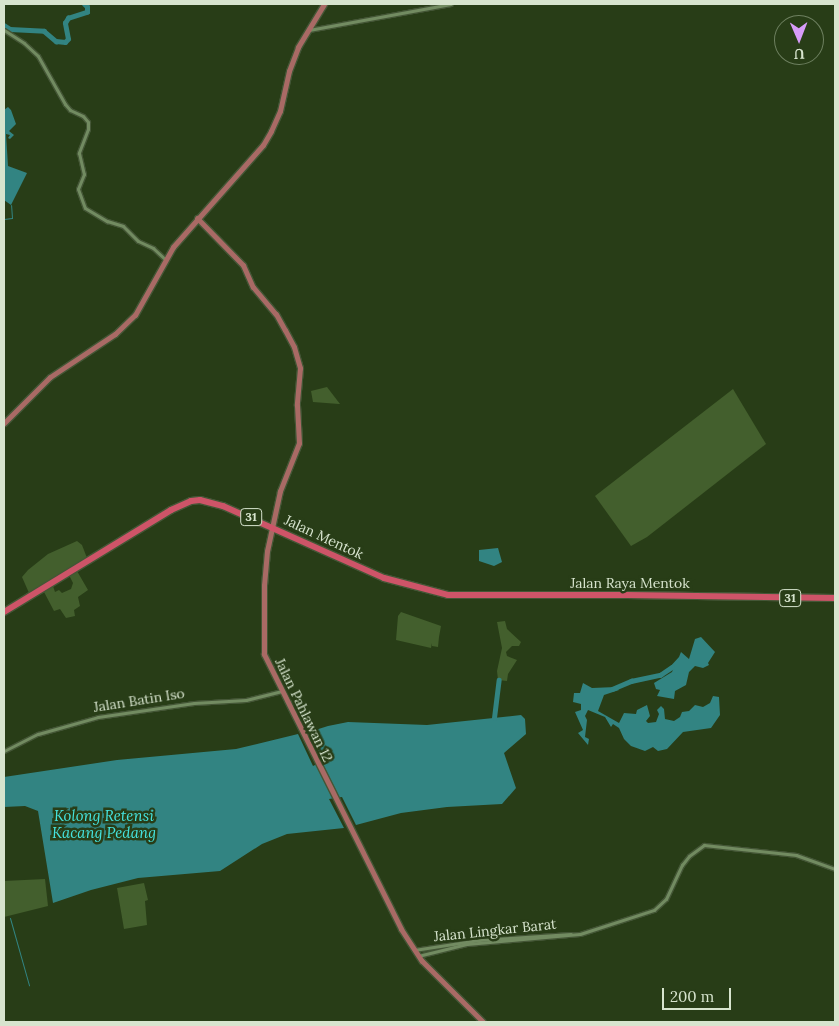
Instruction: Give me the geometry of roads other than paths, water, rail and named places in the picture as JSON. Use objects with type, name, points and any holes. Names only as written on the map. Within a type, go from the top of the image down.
[{"type":"highway","name":"Jalan Mentok","points":[[4,612],[149,523],[191,501],[216,503],[384,578],[424,590],[460,595],[516,595]]},
{"type":"highway","name":"Jalan Raya Mentok","points":[[516,595],[835,598]]},
{"type":"main road","points":[[4,423],[50,377],[102,344],[131,320],[142,304],[165,259],[197,218],[263,145],[281,108],[290,66],[308,30],[324,4]]},
{"type":"main road","name":"Jalan Pahlawan 12","points":[[197,218],[243,265],[253,287],[276,314],[285,330],[294,347],[300,368],[297,405],[299,442],[280,491],[278,509],[271,526],[264,579],[265,656],[391,912],[418,956],[483,1022]]},
{"type":"street","points":[[308,30],[451,4]]},
{"type":"street","points":[[4,30],[24,43],[38,56],[64,104],[88,122],[88,129],[79,153],[84,174],[78,189],[85,208],[107,221],[123,226],[138,241],[152,248],[165,259]]},
{"type":"street","name":"Jalan Batin Iso","points":[[4,751],[38,734],[98,717],[194,702],[246,700],[283,691]]},
{"type":"street","points":[[572,934],[591,932],[654,910],[663,904],[682,865],[704,845],[796,854],[835,869]]},
{"type":"street","name":"Jalan Lingkar Barat","points":[[414,950],[479,940],[572,934]]},
{"type":"street","name":"Jalan Lingkar Barat","points":[[418,956],[467,944],[572,934]]},
{"type":"water","points":[[8,107],[16,124],[9,131],[14,135],[10,139],[8,138],[10,135],[6,134],[8,166],[27,173],[11,205],[4,200],[4,110]]},
{"type":"water","points":[[498,548],[502,562],[494,566],[479,561],[479,550]]},
{"type":"water","points":[[701,637],[715,652],[708,663],[709,665],[703,668],[695,666],[689,672],[686,685],[675,691],[674,699],[657,696],[660,690],[656,689],[654,683],[672,672],[674,667],[668,669],[681,652],[689,659],[695,639]]},
{"type":"water","points":[[583,683],[592,688],[616,687],[619,690],[604,695],[598,711],[619,723],[624,713],[636,714],[637,710],[647,705],[650,716],[646,721],[648,723],[656,722],[659,714],[657,710],[661,706],[664,709],[665,719],[674,721],[680,717],[682,712],[689,711],[695,705],[703,707],[710,703],[713,696],[719,697],[720,715],[711,728],[683,732],[667,749],[658,751],[653,747],[645,751],[631,746],[624,739],[619,728],[613,724],[611,727],[605,717],[588,710],[585,716],[587,720],[585,737],[589,739],[588,745],[578,733],[583,730],[575,712],[581,710],[581,704],[573,702],[574,693],[580,693]]},
{"type":"water","name":"Kolong Retensi Kacang Pedang","points":[[521,715],[525,719],[526,734],[504,753],[516,788],[502,804],[447,807],[401,813],[356,825],[342,797],[329,799],[344,828],[287,834],[262,844],[220,871],[138,878],[91,890],[53,903],[38,811],[25,806],[4,807],[4,777],[117,760],[236,749],[298,734],[313,766],[323,761],[309,732],[328,726],[348,722],[427,725]]},
{"type":"waterway","points":[[4,25],[10,29],[44,31],[56,41],[65,42],[68,39],[65,23],[68,18],[87,12],[87,7],[84,4]]},
{"type":"waterway","points":[[4,219],[12,218],[11,205]]},
{"type":"waterway","points":[[612,689],[631,681],[660,675],[672,667]]},
{"type":"waterway","points":[[494,718],[499,680]]},
{"type":"waterway","points":[[10,918],[29,985]]}]
